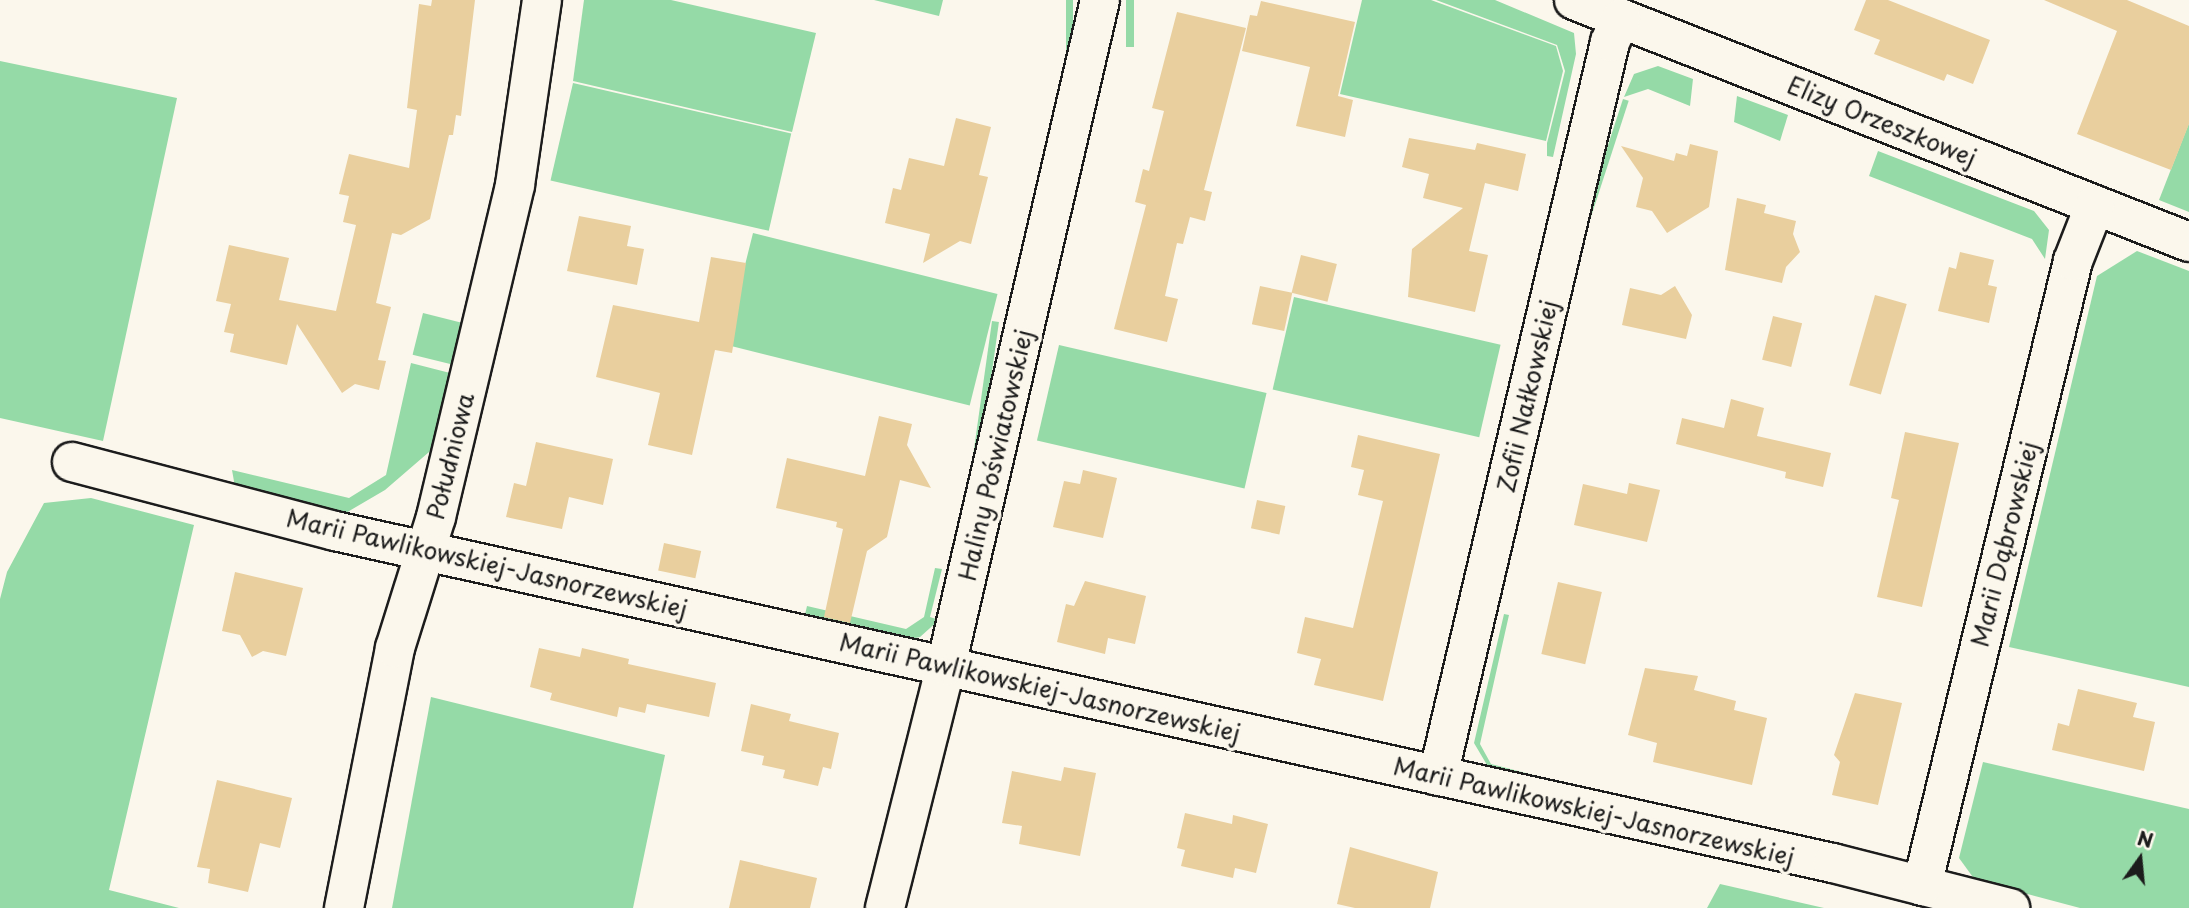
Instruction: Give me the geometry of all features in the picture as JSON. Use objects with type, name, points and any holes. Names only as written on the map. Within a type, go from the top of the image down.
[{"type":"street","name":"Południowa","points":[[344,908],[395,648],[426,551],[515,185],[541,0]]},
{"type":"street","name":"Haliny Poświatowskiej","points":[[885,908],[946,666],[1100,0]]},
{"type":"street","name":"Elizy Orzeszkowej","points":[[1574,0],[2189,243]]},
{"type":"street","name":"Zofii Nałkowskiej","points":[[1438,776],[1610,42],[1621,18]]},
{"type":"street","name":"Marii Dąbrowskiej","points":[[1922,886],[2073,261],[2095,205]]},
{"type":"street","name":"Marii Pawlikowskiej-Jasnorzewskiej","points":[[72,462],[426,551],[1438,776],[2010,908]]},
{"type":"green space","points":[[584,0],[671,0],[816,33],[792,132],[573,81]]},
{"type":"green space","points":[[874,0],[943,0],[939,16]]},
{"type":"green space","points":[[1066,0],[1073,0],[1073,150],[1066,150]]},
{"type":"green space","points":[[1126,0],[1134,0],[1134,47],[1126,47]]},
{"type":"green space","points":[[1362,0],[1431,0],[1556,46],[1563,71],[1546,141],[1340,94]]},
{"type":"green space","points":[[1436,0],[1495,0],[1574,33],[1576,54],[1553,157],[1547,156],[1547,143],[1565,71],[1557,45]]},
{"type":"green space","points":[[0,61],[177,98],[103,441],[0,418]]},
{"type":"green space","points":[[1658,66],[1693,79],[1690,106],[1648,89],[1624,97],[1634,74]]},
{"type":"green space","points":[[573,83],[791,133],[769,231],[551,180]]},
{"type":"green space","points":[[1737,96],[1788,115],[1780,141],[1734,122]]},
{"type":"green space","points":[[1623,99],[1629,101],[1571,279],[1565,277]]},
{"type":"green space","points":[[2189,123],[2189,212],[2159,200]]},
{"type":"green space","points":[[1878,151],[2034,211],[2049,230],[2045,259],[2032,239],[1869,176]]},
{"type":"green space","points":[[753,233],[998,294],[970,406],[725,345]]},
{"type":"green space","points":[[2137,251],[2189,271],[2189,687],[2009,647],[2097,276]]},
{"type":"green space","points":[[1294,297],[1501,345],[1479,437],[1273,390]]},
{"type":"green space","points":[[423,313],[466,324],[455,365],[413,355]]},
{"type":"green space","points":[[992,321],[999,322],[980,457],[973,456]]},
{"type":"green space","points":[[1059,345],[1267,393],[1244,488],[1037,440]]},
{"type":"green space","points":[[411,363],[454,374],[436,446],[385,490],[344,514],[235,487],[232,470],[349,498],[386,475]]},
{"type":"green space","points":[[91,498],[194,525],[109,890],[179,908],[0,908],[0,599],[7,572],[44,503]]},
{"type":"green space","points":[[935,568],[942,569],[930,617],[939,620],[920,637],[904,640],[804,619],[807,606],[906,629],[924,617]]},
{"type":"green space","points":[[1504,614],[1509,615],[1480,744],[1491,764],[1542,777],[1487,765],[1474,743]]},
{"type":"green space","points":[[431,697],[665,755],[633,908],[392,908]]},
{"type":"green space","points":[[1983,762],[2189,809],[2189,908],[2080,908],[1975,880],[1959,858]]},
{"type":"green space","points":[[1720,884],[1824,908],[1707,908]]},
{"type":"building","points":[[432,0],[475,0],[461,116],[456,115],[453,135],[449,135],[430,219],[401,235],[392,233],[376,303],[391,307],[378,360],[386,361],[379,390],[355,384],[342,393],[297,324],[287,365],[230,352],[234,334],[224,332],[231,304],[216,301],[229,245],[289,258],[279,300],[336,311],[356,225],[343,222],[349,196],[339,194],[349,154],[409,168],[417,110],[407,108],[419,4],[431,6]]},
{"type":"building","points":[[1866,0],[1888,0],[1990,40],[1973,84],[1947,74],[1944,81],[1874,54],[1880,40],[1854,30]]},
{"type":"building","points":[[2044,0],[2127,0],[2189,26],[2189,124],[2171,170],[2077,134],[2117,31]]},
{"type":"building","points":[[1261,1],[1355,22],[1338,96],[1353,100],[1345,137],[1296,126],[1310,67],[1242,51],[1250,15],[1257,16]]},
{"type":"building","points":[[1177,12],[1246,28],[1204,190],[1212,192],[1205,221],[1190,217],[1183,244],[1177,243],[1165,296],[1178,299],[1167,342],[1114,329],[1146,205],[1135,202],[1143,169],[1149,171],[1164,111],[1152,108]]},
{"type":"building","points":[[956,118],[991,127],[979,175],[988,177],[971,244],[960,241],[923,263],[930,234],[885,223],[893,188],[901,190],[909,158],[944,166]]},
{"type":"building","points":[[1409,138],[1475,150],[1477,143],[1526,154],[1518,191],[1485,183],[1469,251],[1488,255],[1475,312],[1408,297],[1412,249],[1463,208],[1423,198],[1429,174],[1402,167]]},
{"type":"building","points":[[1690,144],[1718,151],[1709,207],[1667,233],[1652,211],[1636,207],[1643,178],[1621,146],[1674,161],[1676,153],[1687,156]]},
{"type":"building","points":[[1737,198],[1766,205],[1764,213],[1796,221],[1793,234],[1800,252],[1786,267],[1782,283],[1725,270]]},
{"type":"building","points":[[579,216],[631,226],[627,246],[644,249],[637,285],[567,271]]},
{"type":"building","points":[[1960,252],[1994,260],[1988,285],[1997,287],[1989,323],[1938,311],[1949,267],[1956,269]]},
{"type":"building","points":[[1301,255],[1337,264],[1327,302],[1292,293]]},
{"type":"building","points":[[711,257],[746,263],[732,353],[715,350],[692,455],[648,445],[660,393],[596,377],[613,305],[699,322]]},
{"type":"building","points":[[1260,286],[1292,293],[1284,331],[1252,324]]},
{"type":"building","points":[[1675,286],[1692,315],[1686,339],[1622,325],[1630,288],[1661,295]]},
{"type":"building","points":[[1875,295],[1907,304],[1881,394],[1849,385]]},
{"type":"building","points":[[1773,316],[1802,323],[1791,367],[1762,360]]},
{"type":"building","points":[[1731,399],[1764,408],[1757,436],[1831,453],[1823,487],[1785,478],[1786,472],[1676,444],[1682,418],[1724,428]]},
{"type":"building","points":[[879,416],[912,424],[907,445],[931,488],[900,480],[887,537],[867,551],[850,623],[824,617],[843,529],[836,527],[837,522],[776,508],[787,458],[865,476]]},
{"type":"building","points":[[1905,432],[1959,443],[1922,607],[1877,597],[1899,500],[1891,498]]},
{"type":"building","points":[[1358,435],[1440,454],[1383,701],[1314,685],[1321,659],[1297,653],[1305,617],[1353,628],[1383,501],[1358,495],[1364,470],[1351,467]]},
{"type":"building","points":[[536,442],[613,459],[603,505],[569,497],[562,529],[506,517],[514,483],[526,486]]},
{"type":"building","points":[[1083,470],[1117,478],[1103,538],[1053,527],[1064,481],[1080,484]]},
{"type":"building","points":[[1629,483],[1660,490],[1647,542],[1574,525],[1583,484],[1627,494]]},
{"type":"building","points":[[1257,500],[1285,506],[1279,534],[1251,528]]},
{"type":"building","points":[[664,543],[701,551],[695,578],[658,570]]},
{"type":"building","points":[[235,572],[303,588],[286,656],[263,651],[252,657],[240,635],[222,631]]},
{"type":"building","points":[[1085,581],[1146,596],[1135,644],[1108,638],[1105,654],[1057,642],[1066,604],[1074,606]]},
{"type":"building","points":[[1558,582],[1602,592],[1585,664],[1541,654]]},
{"type":"building","points":[[539,648],[580,657],[582,648],[629,659],[628,664],[716,683],[709,717],[647,704],[645,713],[619,707],[617,717],[550,700],[552,693],[530,687]]},
{"type":"building","points":[[1645,668],[1698,676],[1694,690],[1736,701],[1734,710],[1767,718],[1752,785],[1653,762],[1657,743],[1628,735]]},
{"type":"building","points":[[2078,689],[2137,703],[2133,717],[2155,722],[2144,771],[2052,750],[2058,723],[2069,726]]},
{"type":"building","points":[[1855,693],[1902,703],[1878,805],[1832,795],[1840,762],[1834,755]]},
{"type":"building","points":[[751,704],[791,714],[789,721],[839,733],[831,769],[823,767],[818,786],[783,778],[785,770],[762,765],[764,756],[741,751]]},
{"type":"building","points":[[1064,767],[1096,773],[1080,856],[1019,844],[1022,826],[1002,823],[1012,771],[1061,781]]},
{"type":"building","points":[[217,780],[292,798],[280,848],[260,843],[248,892],[208,883],[210,869],[197,867]]},
{"type":"building","points":[[1185,813],[1232,824],[1233,815],[1268,824],[1256,873],[1235,868],[1233,878],[1181,866],[1185,850],[1177,848]]},
{"type":"building","points":[[1350,847],[1438,872],[1430,908],[1355,908],[1337,904]]},
{"type":"building","points":[[740,860],[817,878],[810,908],[729,908]]}]
